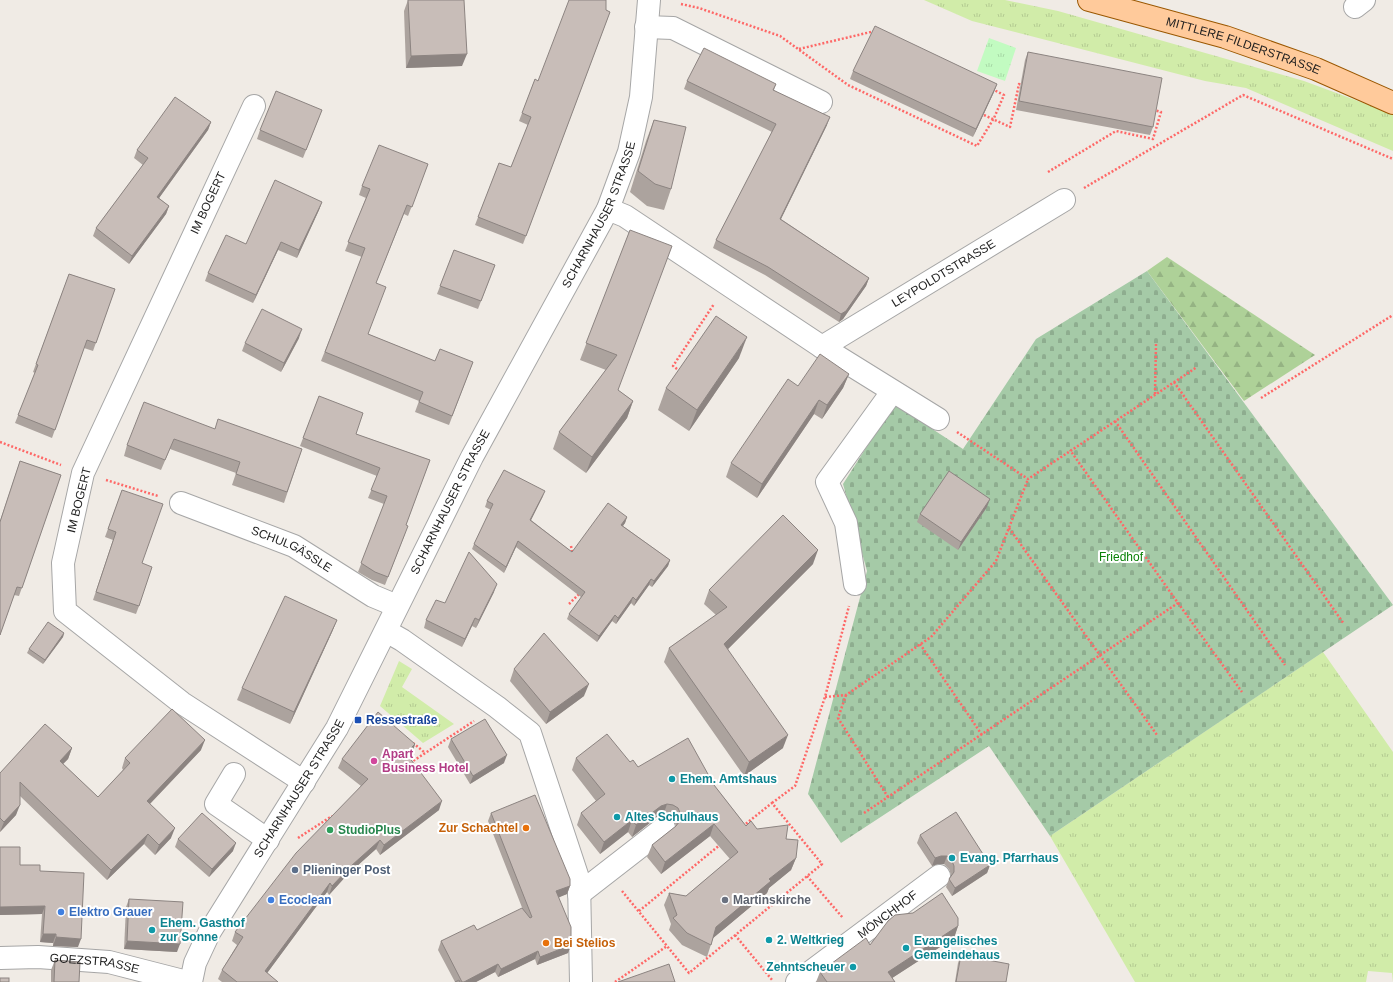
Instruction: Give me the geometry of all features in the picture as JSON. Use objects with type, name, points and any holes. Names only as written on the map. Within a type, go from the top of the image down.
[{"type":"main road","name":"MITTLERE FILDERSTRASSE","points":[[1089,0],[1225,37],[1316,69],[1393,103]]},
{"type":"street","name":"SCHARNHAUSER STRASSE","points":[[191,982],[195,963],[209,932],[337,728],[472,457],[608,209],[628,152],[641,97],[649,0]]},
{"type":"street","points":[[646,27],[673,28],[821,102]]},
{"type":"street","name":"IM BOGERT","points":[[254,106],[83,473],[63,563],[65,611],[182,703],[304,782]]},
{"type":"street","name":"LEYPOLDTSTRASSE","points":[[822,347],[1064,200]]},
{"type":"street","points":[[608,209],[625,216],[822,347],[892,392],[938,419]]},
{"type":"street","points":[[855,584],[846,523],[827,482],[892,392]]},
{"type":"street","name":"SCHULGÄSSLE","points":[[181,503],[294,546],[373,596],[397,606]]},
{"type":"street","points":[[386,631],[402,640],[497,707],[530,733],[579,881],[581,982]]},
{"type":"street","points":[[234,774],[216,804],[268,840]]},
{"type":"street","points":[[579,894],[664,828]]},
{"type":"street","name":"MÖNCHHOF","points":[[797,982],[939,876]]},
{"type":"street","name":"GOEZSTRASSE","points":[[0,958],[38,957],[109,962],[187,982]]},
{"type":"path","points":[[649,0],[665,1],[699,8],[780,36],[848,85],[977,146],[994,118],[1004,95],[990,88]]},
{"type":"path","points":[[800,49],[874,30],[880,33]]},
{"type":"path","points":[[984,115],[994,118],[1010,127],[1019,84],[1021,85]]},
{"type":"path","points":[[1064,200],[1243,95],[1393,159]]},
{"type":"path","points":[[1048,172],[1116,131],[1153,139],[1161,112],[1154,110]]},
{"type":"path","points":[[677,369],[673,366],[727,284]]},
{"type":"path","points":[[1261,398],[1393,315]]},
{"type":"path","points":[[1155,394],[1156,344]]},
{"type":"path","points":[[825,698],[846,695],[931,637],[996,562],[1028,478],[1197,367]]},
{"type":"path","points":[[1174,382],[1344,624]]},
{"type":"path","points":[[938,419],[1028,478]]},
{"type":"path","points":[[1115,421],[1285,665]]},
{"type":"path","points":[[0,442],[83,473],[181,503]]},
{"type":"path","points":[[1070,450],[1242,692]]},
{"type":"path","points":[[1009,527],[1100,657],[1157,735]]},
{"type":"path","points":[[571,546],[575,561]]},
{"type":"path","points":[[741,828],[795,786],[825,698],[855,584]]},
{"type":"path","points":[[569,604],[583,590]]},
{"type":"path","points":[[864,813],[1100,657],[1178,603]]},
{"type":"path","points":[[920,644],[982,735]]},
{"type":"path","points":[[846,695],[838,718],[888,797]]},
{"type":"path","points":[[405,767],[424,752],[497,707]]},
{"type":"path","points":[[412,743],[424,752]]},
{"type":"path","points":[[628,897],[689,972],[822,864],[772,803]]},
{"type":"path","points":[[296,839],[336,814]]},
{"type":"path","points":[[639,911],[723,842]]},
{"type":"path","points":[[807,876],[842,916],[857,937]]},
{"type":"path","points":[[735,935],[773,982]]},
{"type":"path","points":[[615,982],[667,946]]},
{"type":"green space","points":[[924,0],[1005,0],[1058,11],[1304,81],[1393,114],[1393,151],[1246,88],[1205,81],[972,21]]},
{"type":"green space","points":[[989,38],[1016,48],[1005,81],[977,71]]},
{"type":"green space","points":[[1167,257],[1315,355],[1244,401],[1147,271]]},
{"type":"green space","name":"Friedhof","points":[[1147,271],[1393,605],[1050,836],[989,746],[841,843],[808,794],[867,571],[843,484],[894,404],[963,449],[1036,339]]},
{"type":"green space","points":[[1323,652],[1393,752],[1393,982],[1392,973],[1368,971],[1366,982],[1135,982],[1050,836]]},
{"type":"green space","points":[[399,661],[412,669],[402,687],[454,724],[423,743],[380,706]]},
{"type":"building","points":[[408,0],[464,0],[467,54],[411,56]]},
{"type":"building","points":[[569,0],[606,0],[606,10],[610,12],[526,236],[478,217],[499,163],[511,167],[531,117],[522,113],[535,79],[538,81]]},
{"type":"building","points":[[875,26],[997,84],[976,129],[853,71]]},
{"type":"building","points":[[704,48],[776,84],[773,90],[830,117],[780,219],[869,278],[846,311],[841,314],[768,267],[716,240],[776,124],[687,81]]},
{"type":"building","points":[[1028,52],[1162,78],[1153,127],[1019,101]]},
{"type":"building","points":[[276,91],[322,110],[306,150],[260,130]]},
{"type":"building","points":[[175,97],[211,122],[157,197],[169,206],[132,256],[96,228],[148,158],[137,150]]},
{"type":"building","points":[[654,120],[686,127],[671,189],[655,184],[638,171]]},
{"type":"building","points":[[379,145],[428,164],[412,207],[407,205],[376,283],[386,287],[368,334],[435,361],[440,349],[473,362],[452,416],[419,402],[423,392],[325,352],[365,248],[348,242],[370,189],[362,186]]},
{"type":"building","points":[[275,180],[322,202],[299,250],[281,242],[256,295],[208,273],[226,235],[246,244]]},
{"type":"building","points":[[630,230],[672,246],[618,390],[633,401],[592,457],[559,432],[617,355],[586,343]]},
{"type":"building","points":[[454,250],[495,265],[481,301],[440,286]]},
{"type":"building","points":[[69,274],[115,289],[96,343],[87,340],[55,430],[18,415],[38,365],[36,364]]},
{"type":"building","points":[[262,309],[302,329],[284,363],[245,343]]},
{"type":"building","points":[[716,316],[747,337],[697,410],[666,388]]},
{"type":"building","points":[[820,354],[849,374],[827,405],[819,400],[762,484],[731,463],[788,379],[798,386]]},
{"type":"building","points":[[319,396],[363,413],[356,434],[430,460],[406,525],[408,526],[388,577],[375,572],[361,563],[387,496],[371,490],[380,468],[303,438]]},
{"type":"building","points":[[144,402],[215,429],[218,419],[302,449],[287,492],[236,474],[240,462],[174,439],[165,460],[127,445]]},
{"type":"building","points":[[20,461],[61,475],[22,588],[17,587],[0,635],[0,522]]},
{"type":"building","points":[[504,470],[545,491],[530,520],[572,552],[608,503],[627,517],[621,525],[670,560],[654,581],[651,579],[636,600],[633,597],[618,618],[615,615],[599,636],[569,614],[585,592],[518,541],[506,567],[474,544],[493,504],[487,501]]},
{"type":"building","points":[[949,471],[990,499],[961,542],[920,514]]},
{"type":"building","points":[[122,490],[163,504],[142,563],[152,567],[139,606],[96,592],[116,532],[108,529]]},
{"type":"building","points":[[783,515],[818,550],[724,644],[788,735],[749,762],[669,648],[727,607],[709,590]]},
{"type":"building","points":[[469,552],[497,584],[479,620],[475,618],[465,639],[426,620],[436,600],[445,603]]},
{"type":"building","points":[[285,596],[337,620],[294,712],[242,688]]},
{"type":"building","points":[[48,622],[64,633],[45,660],[29,649]]},
{"type":"building","points":[[544,633],[589,684],[550,712],[514,669]]},
{"type":"building","points":[[172,709],[205,740],[147,801],[175,828],[159,845],[148,834],[111,870],[20,782],[20,805],[4,822],[0,818],[0,773],[45,724],[72,748],[60,761],[98,797],[130,763],[125,758]]},
{"type":"building","points":[[378,712],[415,744],[406,753],[442,801],[384,845],[380,840],[351,866],[332,886],[330,883],[265,971],[278,982],[237,982],[222,970],[243,937],[235,932],[296,853],[368,779],[342,759]]},
{"type":"building","points":[[485,719],[507,755],[473,776],[451,739]]},
{"type":"building","points":[[607,734],[630,762],[633,760],[638,767],[688,738],[714,785],[746,826],[751,821],[757,829],[788,825],[786,839],[798,840],[796,858],[769,879],[771,881],[716,927],[711,945],[687,933],[673,918],[677,915],[669,893],[686,896],[738,852],[714,824],[665,862],[652,845],[676,826],[680,821],[681,815],[678,808],[667,804],[661,806],[636,825],[632,820],[604,842],[581,813],[605,794],[576,758]]},
{"type":"building","points":[[535,795],[570,879],[570,886],[556,891],[571,927],[571,945],[540,957],[538,951],[501,969],[498,964],[462,982],[441,941],[474,925],[477,930],[522,908],[530,918],[532,917],[491,813]]},
{"type":"building","name":"Evang. Pfarrhaus","points":[[956,812],[990,865],[955,888],[949,879],[954,872],[952,861],[947,856],[935,858],[920,835]]},
{"type":"building","points":[[202,813],[236,843],[212,869],[178,839]]},
{"type":"building","points":[[0,847],[20,847],[20,865],[40,865],[40,871],[84,873],[81,939],[56,937],[56,934],[43,934],[45,906],[0,907]]},
{"type":"building","points":[[942,893],[958,918],[958,926],[888,972],[895,982],[827,982],[820,972],[866,938],[870,945],[888,921],[895,915],[913,913]]},
{"type":"building","name":"Ehem. Gasthof zur Sonne","points":[[129,899],[183,902],[180,944],[127,941]]},
{"type":"building","points":[[961,955],[1009,964],[1006,982],[956,982]]},
{"type":"building","points":[[55,960],[80,962],[79,982],[54,982]]},
{"type":"building","points":[[669,964],[675,982],[618,982]]},
{"type":"building","points":[[0,978],[9,978],[9,982],[0,982]]},
{"type":"place","name":"Ressestraße","points":[[358,720]]},
{"type":"place","name":"Apart Business Hotel","points":[[374,761]]},
{"type":"place","name":"Ehem. Amtshaus","points":[[672,779]]},
{"type":"place","name":"Altes Schulhaus","points":[[617,817]]},
{"type":"place","name":"Zur Schachtel","points":[[526,828]]},
{"type":"place","name":"StudioPlus","points":[[330,830]]},
{"type":"place","name":"Evang. Pfarrhaus","points":[[952,858]]},
{"type":"place","name":"Plieninger Post","points":[[295,870]]},
{"type":"place","name":"Ecoclean","points":[[271,900]]},
{"type":"place","name":"Martinskirche","points":[[725,900]]},
{"type":"place","name":"Elektro Grauer","points":[[61,912]]},
{"type":"place","name":"Ehem. Gasthof zur Sonne","points":[[152,930]]},
{"type":"place","name":"2. Weltkrieg","points":[[769,940]]},
{"type":"place","name":"Bei Stelios","points":[[546,943]]},
{"type":"place","name":"Evangelisches Gemeindehaus","points":[[906,948]]},
{"type":"place","name":"Zehntscheuer","points":[[853,967]]}]
